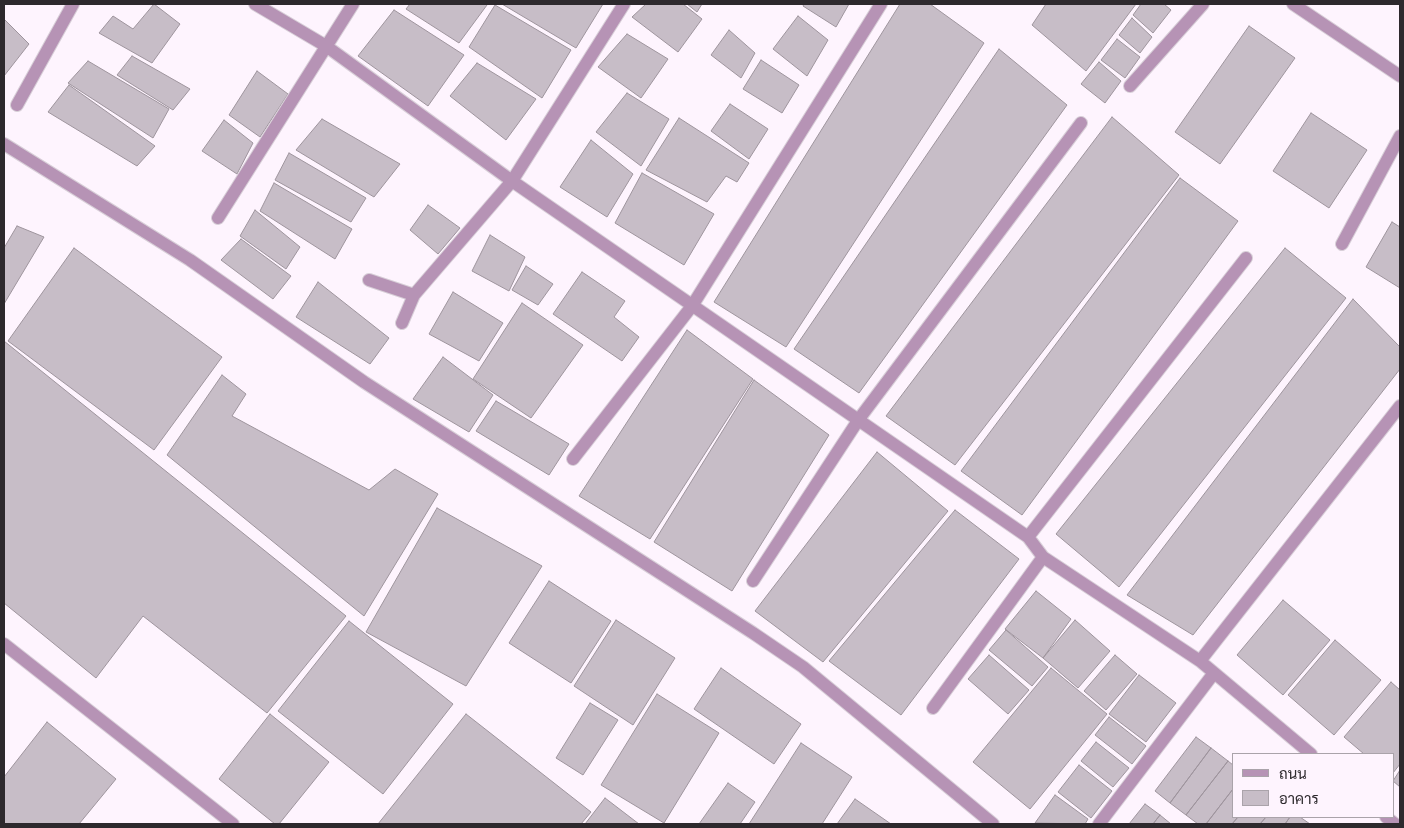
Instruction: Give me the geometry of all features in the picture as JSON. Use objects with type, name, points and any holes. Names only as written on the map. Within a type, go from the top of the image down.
[{"type":"street","points":[[17,105],[73,4]]},
{"type":"street","points":[[255,4],[326,46],[512,182],[1028,537],[1043,557],[1200,661],[1310,753]]},
{"type":"street","points":[[218,218],[353,4]]},
{"type":"street","points":[[402,322],[414,295],[512,182],[624,4]]},
{"type":"street","points":[[574,459],[692,306],[881,4]]},
{"type":"street","points":[[1130,86],[1203,4]]},
{"type":"street","points":[[1293,4],[1400,76]]},
{"type":"street","points":[[753,581],[859,419],[1081,123]]},
{"type":"street","points":[[1342,244],[1400,136]]},
{"type":"street","points":[[4,144],[190,260],[364,382],[803,667],[993,824]]},
{"type":"street","points":[[1028,537],[1246,258]]},
{"type":"street","points":[[369,280],[414,295]]},
{"type":"street","points":[[1200,661],[1400,406]]},
{"type":"street","points":[[933,708],[1043,557]]},
{"type":"street","points":[[4,644],[233,824]]},
{"type":"street","points":[[1098,824],[1214,673]]},
{"type":"building","points":[[154,4],[180,24],[152,63],[99,33],[113,16],[133,29]]},
{"type":"building","points":[[410,4],[487,5],[459,43],[406,9]]},
{"type":"building","points":[[502,4],[603,4],[576,48]]},
{"type":"building","points":[[646,4],[683,4],[702,19],[678,52],[632,17]]},
{"type":"building","points":[[687,4],[702,4],[697,12]]},
{"type":"building","points":[[804,4],[849,4],[836,27],[803,6]]},
{"type":"building","points":[[900,4],[930,4],[984,43],[786,347],[714,302]]},
{"type":"building","points":[[1046,4],[1136,4],[1086,71],[1032,25]]},
{"type":"building","points":[[1141,4],[1164,4],[1171,10],[1153,33],[1133,15]]},
{"type":"building","points":[[495,5],[571,50],[542,98],[469,47]]},
{"type":"building","points":[[394,10],[464,55],[428,106],[358,56]]},
{"type":"building","points":[[798,16],[828,40],[807,76],[773,49]]},
{"type":"building","points":[[1132,18],[1152,37],[1140,53],[1119,35]]},
{"type":"building","points":[[4,19],[29,44],[4,76]]},
{"type":"building","points":[[1249,26],[1295,58],[1220,164],[1175,132]]},
{"type":"building","points":[[729,30],[755,53],[741,78],[711,55]]},
{"type":"building","points":[[627,34],[668,59],[641,98],[598,67]]},
{"type":"building","points":[[1117,39],[1140,57],[1125,78],[1101,60]]},
{"type":"building","points":[[999,49],[1067,105],[859,393],[794,349]]},
{"type":"building","points":[[132,56],[190,89],[173,110],[117,75]]},
{"type":"building","points":[[761,60],[799,85],[782,113],[743,89]]},
{"type":"building","points":[[88,61],[169,109],[153,138],[68,83]]},
{"type":"building","points":[[1099,62],[1121,81],[1105,103],[1081,84]]},
{"type":"building","points":[[477,63],[536,99],[506,140],[450,96]]},
{"type":"building","points":[[257,71],[288,94],[260,137],[229,115]]},
{"type":"building","points":[[69,85],[155,146],[137,166],[48,112]]},
{"type":"building","points":[[627,93],[669,119],[641,166],[596,132]]},
{"type":"building","points":[[730,104],[768,129],[749,159],[711,131]]},
{"type":"building","points":[[1311,113],[1367,150],[1329,208],[1273,171]]},
{"type":"building","points":[[1112,117],[1179,175],[955,465],[886,416]]},
{"type":"building","points":[[679,118],[749,163],[737,182],[726,176],[707,202],[646,170]]},
{"type":"building","points":[[322,119],[400,164],[374,197],[296,150]]},
{"type":"building","points":[[224,120],[253,143],[237,174],[202,151]]},
{"type":"building","points":[[591,140],[633,174],[607,217],[560,187]]},
{"type":"building","points":[[289,153],[366,198],[351,222],[275,180]]},
{"type":"building","points":[[642,173],[714,214],[684,265],[615,223]]},
{"type":"building","points":[[1180,178],[1238,221],[1022,515],[961,471]]},
{"type":"building","points":[[274,183],[352,229],[335,259],[260,211]]},
{"type":"building","points":[[428,205],[460,228],[438,254],[410,230]]},
{"type":"building","points":[[255,210],[300,247],[286,269],[240,236]]},
{"type":"building","points":[[1392,222],[1400,227],[1400,288],[1366,267]]},
{"type":"building","points":[[17,226],[44,237],[4,304],[4,248]]},
{"type":"building","points":[[490,235],[525,257],[509,291],[472,271]]},
{"type":"building","points":[[241,239],[291,276],[273,299],[221,260]]},
{"type":"building","points":[[74,248],[222,357],[154,450],[8,341]]},
{"type":"building","points":[[1285,248],[1346,298],[1119,587],[1056,534]]},
{"type":"building","points":[[526,266],[553,284],[538,305],[512,290]]},
{"type":"building","points":[[582,272],[625,301],[614,317],[639,337],[622,361],[553,314]]},
{"type":"building","points":[[318,282],[389,338],[370,364],[296,317]]},
{"type":"building","points":[[453,292],[503,323],[479,361],[429,334]]},
{"type":"building","points":[[1353,299],[1400,347],[1400,369],[1193,635],[1127,595]]},
{"type":"building","points":[[522,303],[583,345],[531,418],[473,379]]},
{"type":"building","points":[[687,330],[753,379],[650,539],[579,496]]},
{"type":"building","points":[[4,341],[346,616],[267,713],[143,616],[96,678],[4,603]]},
{"type":"building","points":[[443,357],[493,395],[469,432],[413,399]]},
{"type":"building","points":[[222,375],[246,394],[232,416],[369,490],[395,469],[438,494],[364,616],[167,455]]},
{"type":"building","points":[[754,380],[829,435],[732,591],[654,542]]},
{"type":"building","points":[[496,401],[569,444],[549,475],[476,431]]},
{"type":"building","points":[[877,452],[948,511],[823,662],[755,611]]},
{"type":"building","points":[[437,508],[542,566],[466,686],[366,632]]},
{"type":"building","points":[[955,510],[1019,559],[901,715],[829,661]]},
{"type":"building","points":[[549,581],[611,621],[571,683],[509,643]]},
{"type":"building","points":[[1036,591],[1071,619],[1043,658],[1005,629]]},
{"type":"building","points":[[1283,600],[1330,640],[1283,695],[1237,655]]},
{"type":"building","points":[[616,620],[675,658],[633,725],[574,686]]},
{"type":"building","points":[[1075,620],[1110,651],[1078,688],[1043,658]]},
{"type":"building","points":[[349,621],[453,704],[383,794],[278,711]]},
{"type":"building","points":[[1006,630],[1048,667],[1032,686],[989,650]]},
{"type":"building","points":[[1335,640],[1381,680],[1334,735],[1288,695]]},
{"type":"building","points":[[989,655],[1029,690],[1008,714],[968,679]]},
{"type":"building","points":[[1115,655],[1137,674],[1106,710],[1084,691]]},
{"type":"building","points":[[721,668],[801,724],[774,764],[694,709]]},
{"type":"building","points":[[1051,668],[1107,714],[1030,809],[973,762]]},
{"type":"building","points":[[1139,675],[1176,703],[1146,742],[1109,714]]},
{"type":"building","points":[[1391,682],[1400,690],[1400,764],[1394,772],[1394,753],[1363,753],[1344,737]]},
{"type":"building","points":[[657,694],[719,733],[664,823],[601,785]]},
{"type":"building","points":[[590,703],[618,720],[583,775],[556,758]]},
{"type":"building","points":[[270,714],[329,762],[279,824],[275,824],[219,779]]},
{"type":"building","points":[[466,714],[591,812],[581,824],[378,824]]},
{"type":"building","points":[[1109,717],[1146,746],[1132,764],[1095,735]]},
{"type":"building","points":[[47,722],[116,779],[79,824],[4,824],[4,777]]},
{"type":"building","points":[[1196,737],[1211,748],[1170,803],[1155,791]]},
{"type":"building","points":[[1096,742],[1129,768],[1113,787],[1081,761]]},
{"type":"building","points":[[801,743],[852,777],[822,824],[749,824]]},
{"type":"building","points":[[1211,748],[1228,761],[1186,815],[1170,803]]},
{"type":"building","points":[[1228,761],[1232,764],[1232,790],[1206,824],[1198,824],[1186,815]]},
{"type":"building","points":[[1079,765],[1112,791],[1091,818],[1058,792]]},
{"type":"building","points":[[1400,770],[1400,787],[1394,782]]},
{"type":"building","points":[[728,783],[755,802],[740,824],[699,824]]},
{"type":"building","points":[[1232,790],[1232,818],[1237,818],[1232,824],[1206,824]]},
{"type":"building","points":[[1055,795],[1088,819],[1085,824],[1035,823]]},
{"type":"building","points":[[605,798],[639,824],[585,824]]},
{"type":"building","points":[[855,799],[891,824],[837,824]]},
{"type":"building","points":[[1145,804],[1160,815],[1153,824],[1129,824]]},
{"type":"building","points":[[1160,815],[1171,824],[1153,824]]},
{"type":"building","points":[[1237,818],[1265,818],[1260,824],[1232,824]]},
{"type":"building","points":[[1265,818],[1289,818],[1285,824],[1260,824]]},
{"type":"building","points":[[1289,818],[1301,818],[1310,824],[1285,824]]}]
